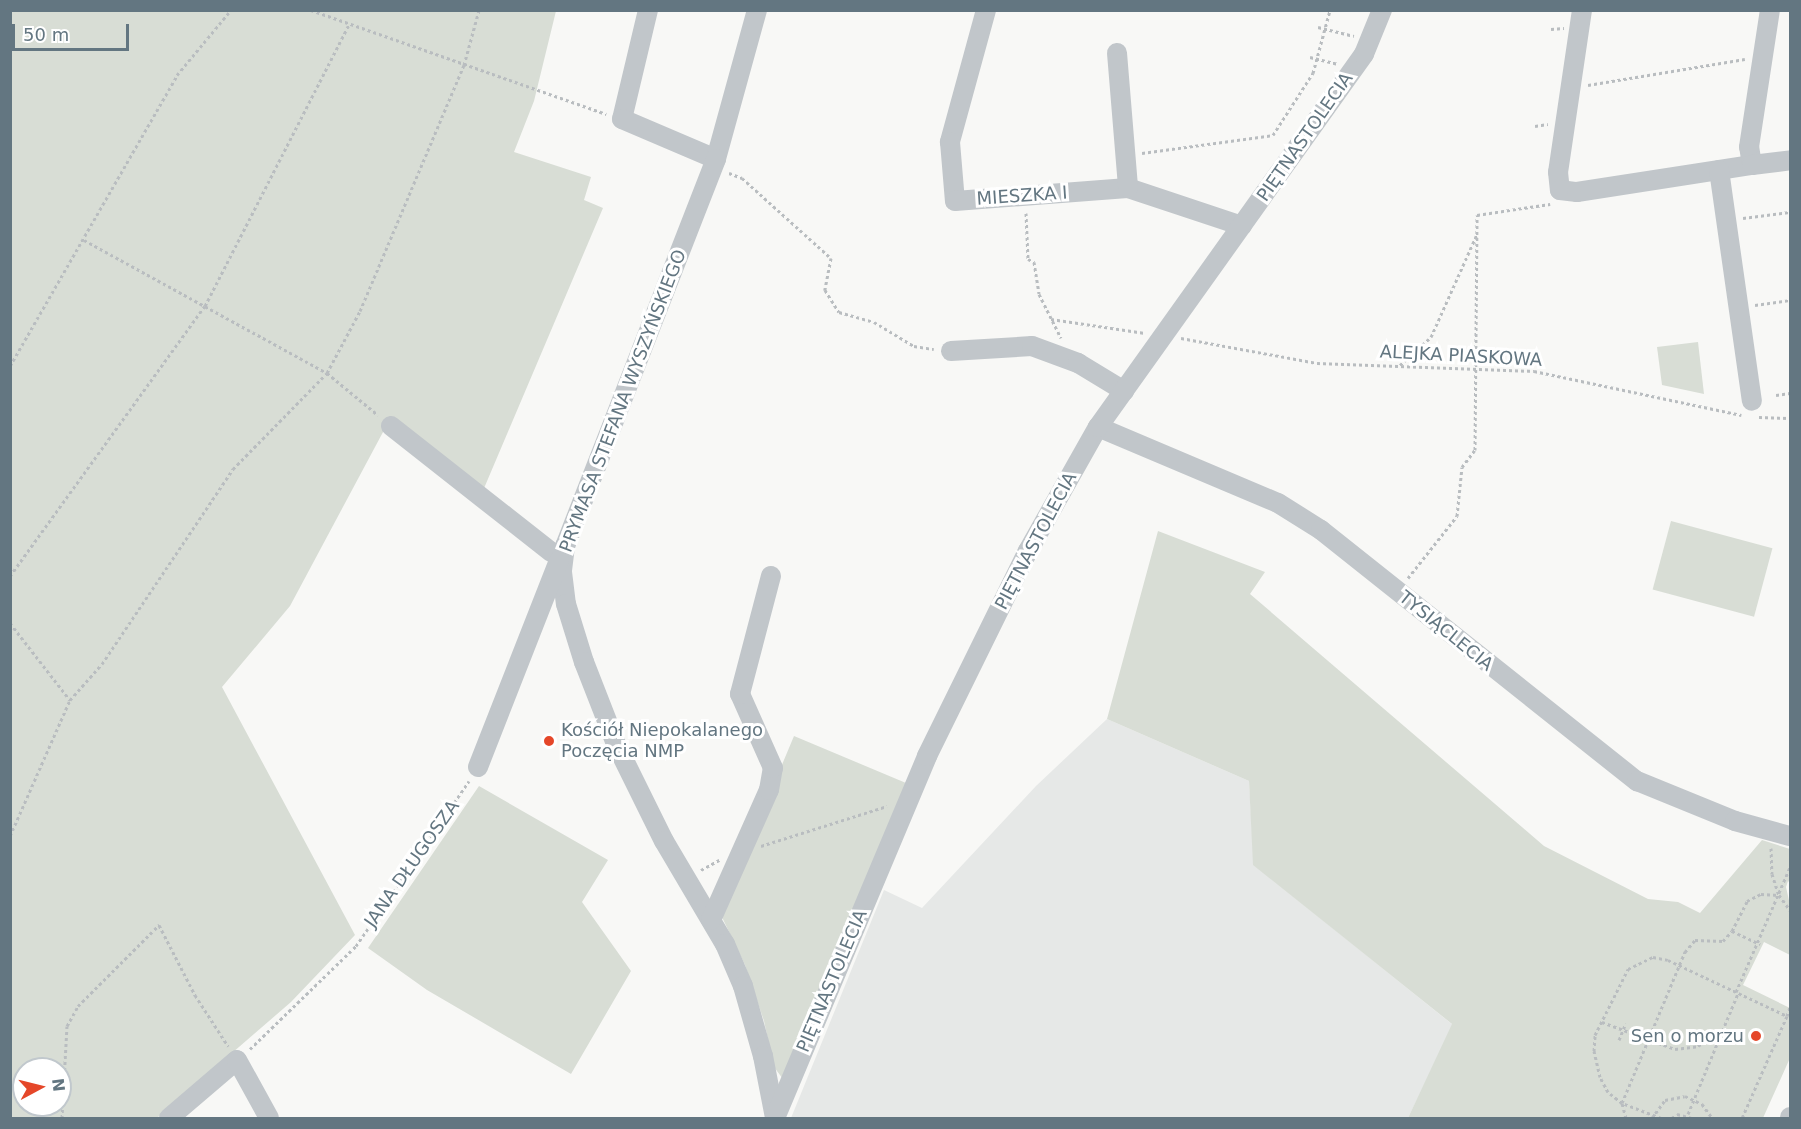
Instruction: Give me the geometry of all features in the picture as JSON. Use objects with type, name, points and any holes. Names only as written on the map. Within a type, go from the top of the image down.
[{"type":"street","points":[[648,10],[622,119],[715,163]]},
{"type":"street","name":"PRYMASA STEFANA WYSZYŃSKIEGO","points":[[758,10],[715,163],[558,549],[566,604],[584,663],[616,744],[686,879],[711,920],[743,986],[763,1056],[775,1119]]},
{"type":"street","name":"MIESZKA I","points":[[986,10],[950,142],[955,201],[1128,188],[1242,226]]},
{"type":"street","name":"PIĘTNASTOLECIA","points":[[775,1119],[908,799],[1028,550],[1098,427],[1364,54],[1382,10]]},
{"type":"street","points":[[1582,10],[1558,172],[1560,190],[1577,192],[1791,160]]},
{"type":"street","points":[[1752,165],[1749,147],[1770,10]]},
{"type":"street","points":[[1117,53],[1128,188]]},
{"type":"street","points":[[1719,170],[1752,401]]},
{"type":"street","points":[[951,351],[1032,346],[1072,361],[1124,391]]},
{"type":"street","points":[[391,426],[558,549],[478,767]]},
{"type":"street","name":"TYSIĄCLECIA","points":[[1098,427],[1278,503],[1321,530],[1637,781],[1715,814],[1783,834]]},
{"type":"street","points":[[711,920],[769,790],[773,768],[740,693],[771,576]]},
{"type":"street","points":[[182,1115],[237,1060],[269,1119]]},
{"type":"path","points":[[10,366],[177,75],[231,10]]},
{"type":"path","points":[[311,10],[622,119]]},
{"type":"path","points":[[326,16],[327,10]]},
{"type":"path","points":[[10,836],[70,700],[102,664],[233,469],[327,373],[360,311],[464,65],[479,10]]},
{"type":"path","points":[[1139,154],[1273,135],[1313,73],[1330,10]]},
{"type":"path","points":[[10,576],[205,306],[349,24]]},
{"type":"path","points":[[1318,27],[1357,37]]},
{"type":"path","points":[[1353,47],[1360,30]]},
{"type":"path","points":[[1735,53],[1736,61]]},
{"type":"path","points":[[1310,57],[1342,66],[1340,71]]},
{"type":"path","points":[[1705,58],[1706,65]]},
{"type":"path","points":[[1580,87],[1756,58]]},
{"type":"path","points":[[1673,64],[1673,70]]},
{"type":"path","points":[[1641,77],[1643,69]]},
{"type":"path","points":[[1610,75],[1611,81]]},
{"type":"path","points":[[1248,132],[1249,138]]},
{"type":"path","points":[[1218,136],[1219,142]]},
{"type":"path","points":[[1186,140],[1187,147]]},
{"type":"path","points":[[1154,144],[1156,151]]},
{"type":"path","points":[[715,163],[742,178],[831,258],[825,290],[839,312],[874,322],[914,346],[951,351]]},
{"type":"path","points":[[1398,591],[1457,516],[1462,467],[1475,450],[1479,368],[1477,215],[1560,203],[1560,190]]},
{"type":"path","points":[[1025,196],[1029,259],[1034,261],[1039,294],[1072,361]]},
{"type":"path","points":[[1726,220],[1791,212]]},
{"type":"path","points":[[1400,365],[1431,337],[1477,232]]},
{"type":"path","points":[[84,240],[327,373],[391,426]]},
{"type":"path","points":[[1739,307],[1791,300]]},
{"type":"path","name":"ALEJKA PIASKOWA","points":[[1051,319],[1164,335],[1317,363],[1534,371],[1749,416],[1791,418]]},
{"type":"path","points":[[1776,395],[1791,393]]},
{"type":"path","points":[[10,622],[70,700]]},
{"type":"path","name":"JANA DŁUGOSZA","points":[[237,1060],[356,946],[478,767]]},
{"type":"path","points":[[686,879],[742,850],[908,799]]},
{"type":"path","points":[[1783,834],[1770,860],[1779,895],[1791,910]]},
{"type":"path","points":[[1688,1114],[1791,867]]},
{"type":"path","points":[[1626,1119],[1622,1103],[1689,944],[1701,940],[1723,941],[1732,931],[1747,901],[1761,894],[1779,895]]},
{"type":"path","points":[[62,1119],[67,1026],[78,1006],[159,925],[195,995],[237,1060]]},
{"type":"path","points":[[1732,931],[1760,944]]},
{"type":"path","points":[[1661,1119],[1622,1103],[1608,1092],[1596,1064],[1595,1035],[1628,969],[1634,964],[1653,957],[1679,965],[1788,1016]]},
{"type":"path","points":[[1742,1119],[1791,1007]]},
{"type":"path","points":[[1601,1022],[1648,1042],[1689,1049],[1724,1029]]},
{"type":"path","points":[[1619,1040],[1626,1023]]},
{"type":"path","points":[[1652,1117],[1658,1107],[1675,1096],[1694,1099],[1712,1119]]},
{"type":"path","points":[[1672,1119],[1688,1114]]},
{"type":"path","points":[[1688,1114],[1692,1119]]},
{"type":"shaded area","points":[[10,11],[556,11],[534,101],[514,152],[591,177],[584,200],[603,208],[482,493],[390,419],[290,606],[222,687],[355,935],[291,1002],[157,1118],[11,1118]]},
{"type":"shaded area","points":[[1698,342],[1704,394],[1662,385],[1657,347]]},
{"type":"shaded area","points":[[1671,521],[1772,548],[1754,617],[1653,590]]},
{"type":"shaded area","points":[[1158,531],[1265,572],[1250,594],[1544,846],[1648,899],[1678,902],[1700,913],[1762,840],[1790,849],[1790,883],[1788,881],[1786,887],[1790,905],[1790,955],[1764,942],[1743,985],[1790,1008],[1790,1058],[1763,1118],[1408,1118],[1452,1024],[1253,865],[1249,781],[1107,719]]},
{"type":"shaded area","points":[[1107,719],[1249,781],[1254,865],[1453,1025],[1408,1118],[791,1118],[884,890],[922,908],[1036,786]]},
{"type":"shaded area","points":[[794,736],[906,783],[783,1079],[774,1067],[764,1021],[745,965],[720,913]]},
{"type":"shaded area","points":[[479,786],[608,860],[582,902],[631,971],[571,1074],[427,990],[368,948]]},
{"type":"place","name":"Kościół Niepokalanego Poczęcia NMP","points":[[549,741]]},
{"type":"place","name":"Sen o morzu","points":[[1756,1036]]}]
